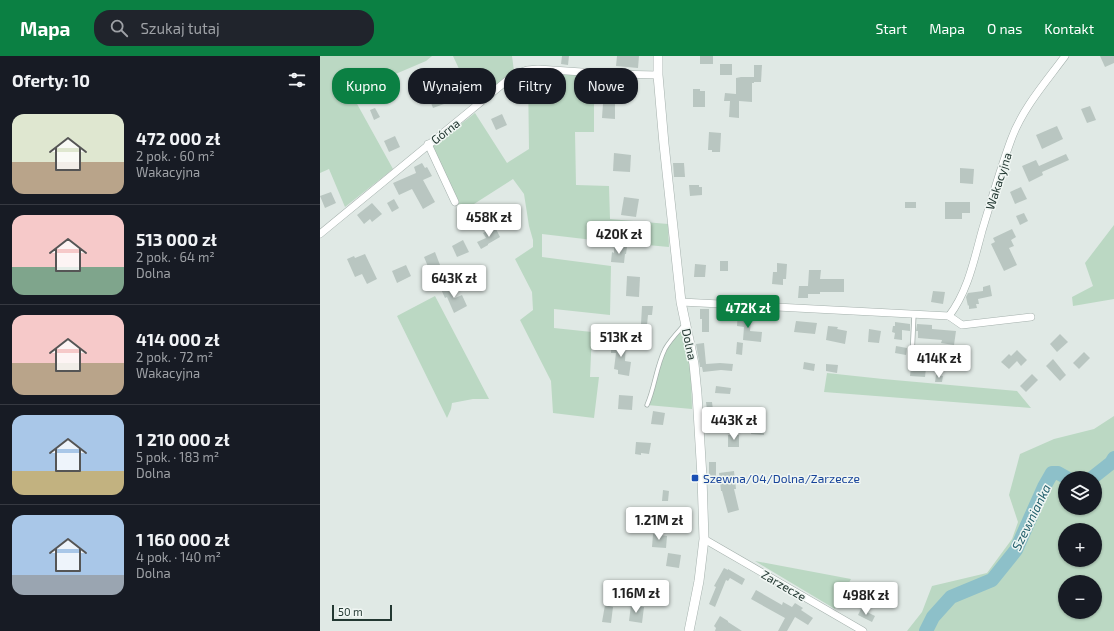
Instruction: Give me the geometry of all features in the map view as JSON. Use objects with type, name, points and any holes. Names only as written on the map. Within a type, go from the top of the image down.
[{"type":"street","name":"Dolna","points":[[658,56],[658,75],[670,205],[681,302],[694,364],[697,394],[704,539],[699,581],[689,631]]},
{"type":"street","name":"Wakacyjna","points":[[949,316],[957,306],[966,288],[992,197],[1016,128],[1028,106],[1065,56]]},
{"type":"street","name":"Górna","points":[[320,234],[428,144],[481,103],[510,78],[521,72],[538,69],[611,74],[658,75]]},
{"type":"street","points":[[428,144],[455,202]]},
{"type":"street","points":[[681,302],[949,316],[962,325],[1031,317]]},
{"type":"street","name":"Zarzecze","points":[[704,539],[863,631]]},
{"type":"lane","points":[[914,314],[912,358],[915,360],[960,364]]},
{"type":"lane","points":[[647,405],[666,347],[685,324]]},
{"type":"green space","points":[[320,56],[432,56],[426,61],[400,72],[400,68],[332,68],[332,104],[357,104],[393,169],[345,207],[329,169],[320,173]]},
{"type":"green space","points":[[453,56],[512,56],[514,68],[504,68],[504,79],[496,86],[496,68],[459,68]]},
{"type":"green space","points":[[566,74],[574,74],[574,104],[594,104],[594,132],[575,132],[576,185],[609,186],[610,219],[668,224],[669,247],[542,234],[542,257],[611,266],[610,315],[554,309],[554,328],[592,332],[590,377],[599,377],[594,418],[553,413],[551,381],[520,320],[533,310],[532,292],[515,259],[533,247],[524,194],[513,179],[463,211],[455,202],[430,148],[475,113],[507,163],[529,149],[528,104],[566,104]]},
{"type":"green space","points":[[1114,225],[1114,299],[1073,306],[1072,297],[1093,286],[1085,263]]},
{"type":"green space","points":[[435,296],[489,399],[473,399],[452,403],[447,418],[397,316]]},
{"type":"green space","points":[[682,328],[691,372],[692,409],[647,405],[666,347]]},
{"type":"green space","points":[[827,373],[1017,391],[1031,408],[824,392]]},
{"type":"green space","points":[[1114,416],[1114,631],[907,631],[922,612],[932,586],[987,573],[1012,539],[1018,522],[1009,495],[1020,454],[1054,439],[1094,429]]},
{"type":"green space","points":[[755,561],[851,579],[835,609]]},
{"type":"building","points":[[562,56],[569,56],[568,65],[561,64]]},
{"type":"building","points":[[617,56],[639,56],[638,68],[616,66]]},
{"type":"building","points":[[700,56],[713,56],[713,64],[700,64]]},
{"type":"building","points":[[1100,56],[1114,56],[1114,63],[1105,67]]},
{"type":"building","points":[[720,64],[732,64],[732,75],[720,75]]},
{"type":"building","points":[[754,65],[762,65],[761,82],[754,82]]},
{"type":"building","points":[[754,77],[754,83],[752,83],[752,102],[739,101],[739,118],[729,117],[730,101],[724,101],[725,93],[736,94],[736,78]]},
{"type":"building","points":[[693,89],[705,91],[705,107],[693,107]]},
{"type":"building","points":[[431,104],[444,104],[433,108]]},
{"type":"building","points":[[603,104],[615,104],[615,119],[602,118]]},
{"type":"building","points":[[1090,106],[1096,120],[1087,123],[1081,109]]},
{"type":"building","points":[[375,108],[380,117],[374,120],[370,110]]},
{"type":"building","points":[[502,114],[507,125],[496,130],[491,119]]},
{"type":"building","points":[[1057,126],[1063,139],[1042,149],[1036,135]]},
{"type":"building","points":[[709,132],[721,133],[720,152],[712,152],[712,150],[708,150]]},
{"type":"building","points":[[395,136],[400,147],[389,152],[384,141]]},
{"type":"building","points":[[614,153],[631,155],[630,172],[613,171]]},
{"type":"building","points":[[1066,154],[1069,160],[1042,172],[1043,175],[1029,182],[1022,166],[1036,160],[1039,166]]},
{"type":"building","points":[[422,163],[425,168],[427,167],[432,176],[423,180],[435,202],[423,209],[412,189],[399,195],[393,183],[416,173],[414,167]]},
{"type":"building","points":[[673,163],[684,163],[685,177],[674,177]]},
{"type":"building","points":[[960,168],[974,169],[973,184],[960,183]]},
{"type":"building","points":[[689,185],[699,185],[699,187],[702,187],[702,195],[690,196]]},
{"type":"building","points":[[1021,187],[1027,199],[1015,204],[1010,192]]},
{"type":"building","points":[[331,192],[336,203],[325,208],[320,196]]},
{"type":"building","points":[[624,197],[639,199],[636,217],[621,215]]},
{"type":"building","points":[[394,199],[399,208],[392,212],[387,203]]},
{"type":"building","points":[[905,202],[916,202],[916,208],[905,208]]},
{"type":"building","points":[[945,202],[970,202],[970,213],[962,213],[962,219],[945,219]]},
{"type":"building","points":[[372,203],[382,214],[372,222],[370,219],[364,224],[357,215]]},
{"type":"building","points":[[1024,213],[1028,221],[1020,225],[1016,216]]},
{"type":"building","points":[[495,227],[500,237],[481,249],[477,242],[486,238],[483,233]]},
{"type":"building","points":[[1012,229],[1016,237],[1011,240],[1014,246],[1009,248],[1017,265],[1004,271],[991,244],[995,242],[993,238]]},
{"type":"building","points":[[463,240],[469,252],[457,257],[452,246]]},
{"type":"building","points":[[614,246],[627,247],[624,263],[611,262],[612,252],[614,253]]},
{"type":"building","points":[[435,252],[440,265],[429,269],[424,257]]},
{"type":"building","points":[[365,254],[377,279],[367,284],[362,274],[355,277],[347,259]]},
{"type":"building","points":[[720,261],[728,261],[728,271],[720,271]]},
{"type":"building","points":[[777,263],[787,264],[786,279],[783,279],[783,285],[772,284],[773,272],[777,272]]},
{"type":"building","points":[[695,264],[706,265],[705,277],[694,277]]},
{"type":"building","points":[[406,265],[411,276],[397,283],[392,271]]},
{"type":"building","points":[[809,270],[821,270],[820,279],[844,279],[844,292],[820,292],[820,294],[808,294],[808,298],[798,298],[799,286],[808,286]]},
{"type":"building","points":[[627,276],[640,277],[639,297],[626,296]]},
{"type":"building","points":[[447,284],[455,298],[462,295],[467,306],[454,313],[447,297],[445,298],[440,287]]},
{"type":"building","points":[[990,285],[992,296],[978,299],[979,304],[976,304],[977,308],[969,309],[966,297],[968,293],[983,291],[983,287]]},
{"type":"building","points":[[933,291],[945,292],[943,304],[931,302]]},
{"type":"building","points":[[642,306],[653,306],[652,315],[648,315],[647,325],[641,324]]},
{"type":"building","points":[[700,309],[709,309],[709,332],[702,332]]},
{"type":"building","points":[[738,310],[744,311],[743,320],[751,320],[750,331],[762,332],[761,342],[743,340],[744,327],[737,326]]},
{"type":"building","points":[[771,314],[779,314],[779,320],[770,320]]},
{"type":"building","points":[[796,321],[817,323],[815,334],[794,332]]},
{"type":"building","points":[[895,322],[910,324],[910,331],[902,330],[902,340],[894,339],[895,333],[892,332]]},
{"type":"building","points":[[917,324],[932,325],[932,329],[956,331],[954,345],[941,343],[942,340],[918,338],[918,331],[916,331]]},
{"type":"building","points":[[828,326],[838,327],[837,329],[847,331],[845,344],[826,340]]},
{"type":"building","points":[[869,329],[881,331],[879,343],[868,342]]},
{"type":"building","points":[[1060,334],[1068,342],[1057,352],[1050,344]]},
{"type":"building","points":[[611,341],[626,342],[625,361],[631,362],[629,376],[618,374],[618,370],[614,369],[616,353],[611,353]]},
{"type":"building","points":[[737,342],[743,343],[742,355],[736,354]]},
{"type":"building","points":[[704,343],[706,364],[733,364],[732,371],[721,370],[703,372],[702,367],[700,367],[696,344]]},
{"type":"building","points":[[896,346],[907,348],[906,355],[895,353]]},
{"type":"building","points":[[1017,350],[1027,360],[1021,366],[1017,361],[1009,369],[1001,362],[1009,354],[1011,356]]},
{"type":"building","points":[[1084,352],[1090,358],[1079,369],[1073,363]]},
{"type":"building","points":[[1053,359],[1066,375],[1060,381],[1046,366]]},
{"type":"building","points":[[804,362],[815,364],[814,371],[803,369]]},
{"type":"building","points":[[826,364],[838,365],[837,373],[826,371]]},
{"type":"building","points":[[911,366],[926,368],[925,377],[910,376]]},
{"type":"building","points":[[1032,374],[1038,380],[1026,392],[1020,386]]},
{"type":"building","points":[[936,375],[943,376],[942,382],[935,382]]},
{"type":"building","points":[[716,386],[731,388],[730,394],[715,393]]},
{"type":"building","points":[[619,395],[633,396],[632,410],[618,409]]},
{"type":"building","points":[[706,402],[712,402],[714,418],[708,419]]},
{"type":"building","points":[[653,411],[665,413],[663,425],[651,424]]},
{"type":"building","points":[[753,420],[765,421],[764,435],[751,434]]},
{"type":"building","points":[[728,435],[739,435],[739,447],[728,447]]},
{"type":"building","points":[[636,442],[651,443],[649,454],[635,454]]},
{"type":"building","points":[[709,462],[716,462],[716,476],[709,476]]},
{"type":"building","points":[[734,471],[736,489],[734,489],[739,510],[728,513],[721,491],[719,473]]},
{"type":"building","points":[[663,490],[669,491],[668,501],[662,501]]},
{"type":"building","points":[[627,507],[640,508],[639,522],[626,521]]},
{"type":"building","points":[[653,534],[667,536],[666,548],[652,547]]},
{"type":"building","points":[[668,553],[681,555],[679,568],[666,566]]},
{"type":"building","points":[[724,568],[745,579],[742,585],[730,578],[728,581],[726,580],[715,607],[709,604],[716,587],[714,586]]},
{"type":"building","points":[[645,582],[661,584],[659,603],[643,602]]},
{"type":"building","points":[[756,590],[782,605],[783,602],[792,607],[795,603],[803,608],[801,610],[813,618],[808,625],[795,617],[787,631],[778,631],[785,618],[751,599]]},
{"type":"building","points":[[863,592],[871,597],[868,603],[859,599]]},
{"type":"building","points":[[605,605],[613,607],[611,623],[602,622]]},
{"type":"building","points":[[631,605],[644,607],[642,623],[629,621]]},
{"type":"building","points":[[861,609],[875,616],[872,622],[858,615]]},
{"type":"building","points":[[720,616],[742,631],[715,631],[716,628],[714,626]]},
{"type":"waterway","name":"Szewnianka","points":[[1101,471],[1111,463],[1114,458]]},
{"type":"waterway","name":"Szewnianka","points":[[926,631],[933,617],[951,597],[992,580],[1016,550],[1044,487],[1052,473],[1058,473]]},
{"type":"place","name":"Szewna/04/Dolna/Zarzecze","points":[[695,478]]}]
